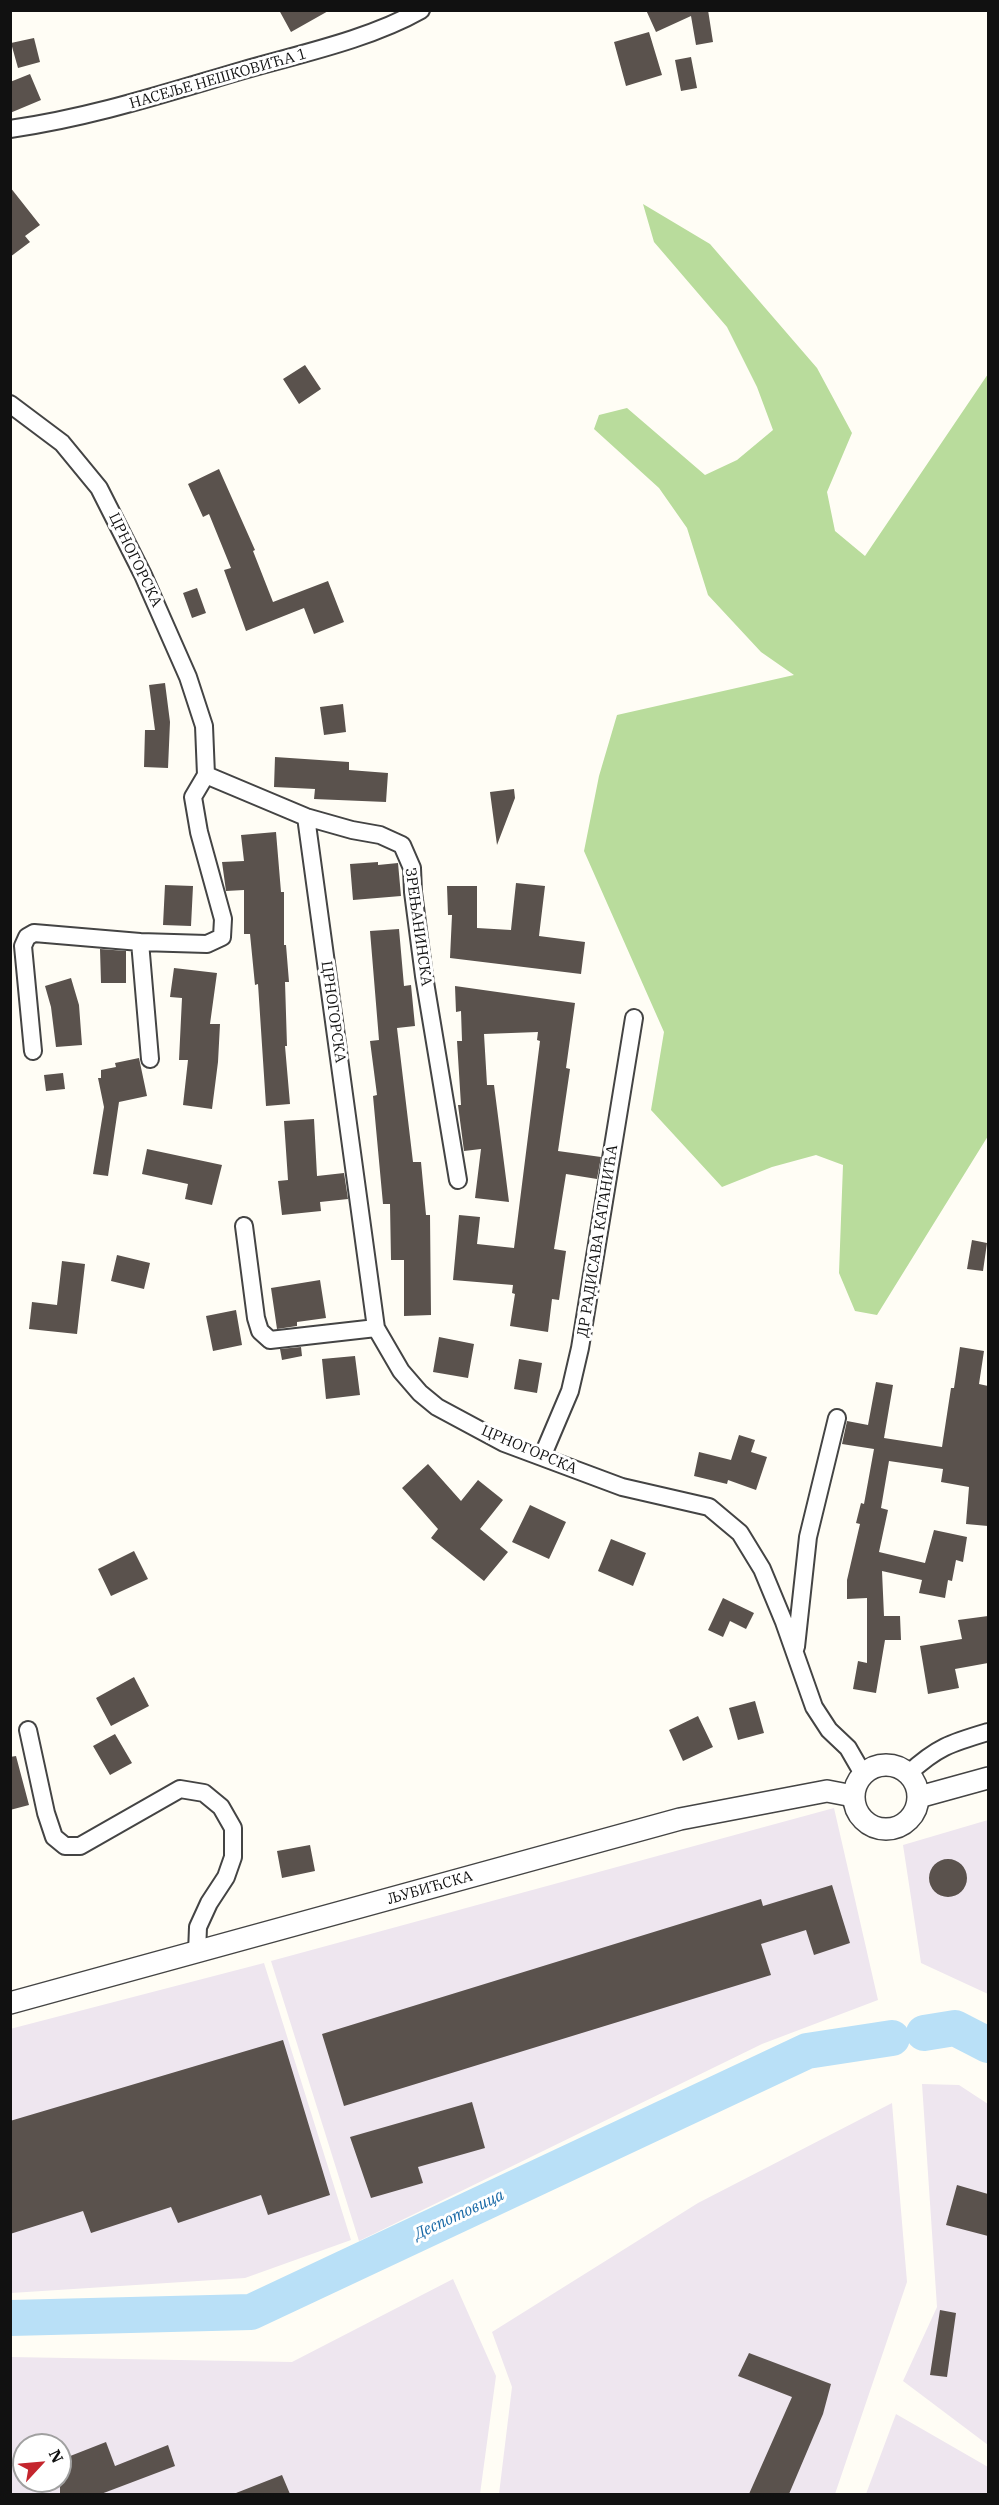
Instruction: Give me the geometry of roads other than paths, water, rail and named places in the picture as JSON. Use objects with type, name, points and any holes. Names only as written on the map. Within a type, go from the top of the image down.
[{"type":"street","name":"НАСЕЉЕ НЕШКОВИЋА 1","points":[[10,129],[154,99],[327,47],[421,10]]},
{"type":"street","name":"ЦРНОГОРСКА","points":[[10,404],[62,443],[99,488],[144,575],[188,677],[204,726],[206,775],[193,797],[199,832],[224,919],[222,937],[207,944],[140,942]]},
{"type":"street","name":"ЗРЕЊАНИНСКА","points":[[206,775],[306,817],[380,835],[402,845],[412,868],[424,976],[458,1180]]},
{"type":"street","name":"ЦРНОГОРСКА","points":[[306,817],[376,1328],[401,1371],[420,1393],[437,1407],[504,1443],[622,1487],[710,1507],[740,1533],[756,1560],[796,1651],[814,1707],[829,1730],[848,1748],[863,1774]]},
{"type":"street","points":[[33,1051],[23,946],[27,937],[34,933],[140,942],[150,1059]]},
{"type":"street","name":"ДР РАДИСАВА КАТАНИЋА","points":[[542,1457],[570,1391],[580,1348],[634,1018]]},
{"type":"street","points":[[244,1226],[256,1318],[260,1330],[270,1340],[376,1328]]},
{"type":"street","points":[[796,1651],[808,1537],[837,1418]]},
{"type":"street","points":[[28,1730],[46,1813],[54,1837],[65,1846],[80,1846],[180,1789],[204,1792],[221,1807],[233,1828],[234,1857],[226,1877],[209,1903],[198,1927],[197,1953]]},
{"type":"street","points":[[908,1774],[930,1755],[946,1746],[988,1732]]},
{"type":"street","points":[[886,1765],[894,1766],[908,1774],[914,1781],[919,1797],[913,1815],[907,1823],[889,1830],[879,1829],[863,1821],[857,1814],[853,1796],[863,1774],[870,1769],[886,1765]]},
{"type":"street","points":[[919,1797],[988,1778]]},
{"type":"street","name":"ЉУБИЋСКА","points":[[10,2003],[680,1819],[827,1791],[853,1796]]},
{"type":"waterway","name":"Деспотовица","points":[[924,2033],[955,2028],[988,2045]]},
{"type":"waterway","name":"Деспотовица","points":[[10,2318],[251,2312],[807,2051],[892,2038]]}]
